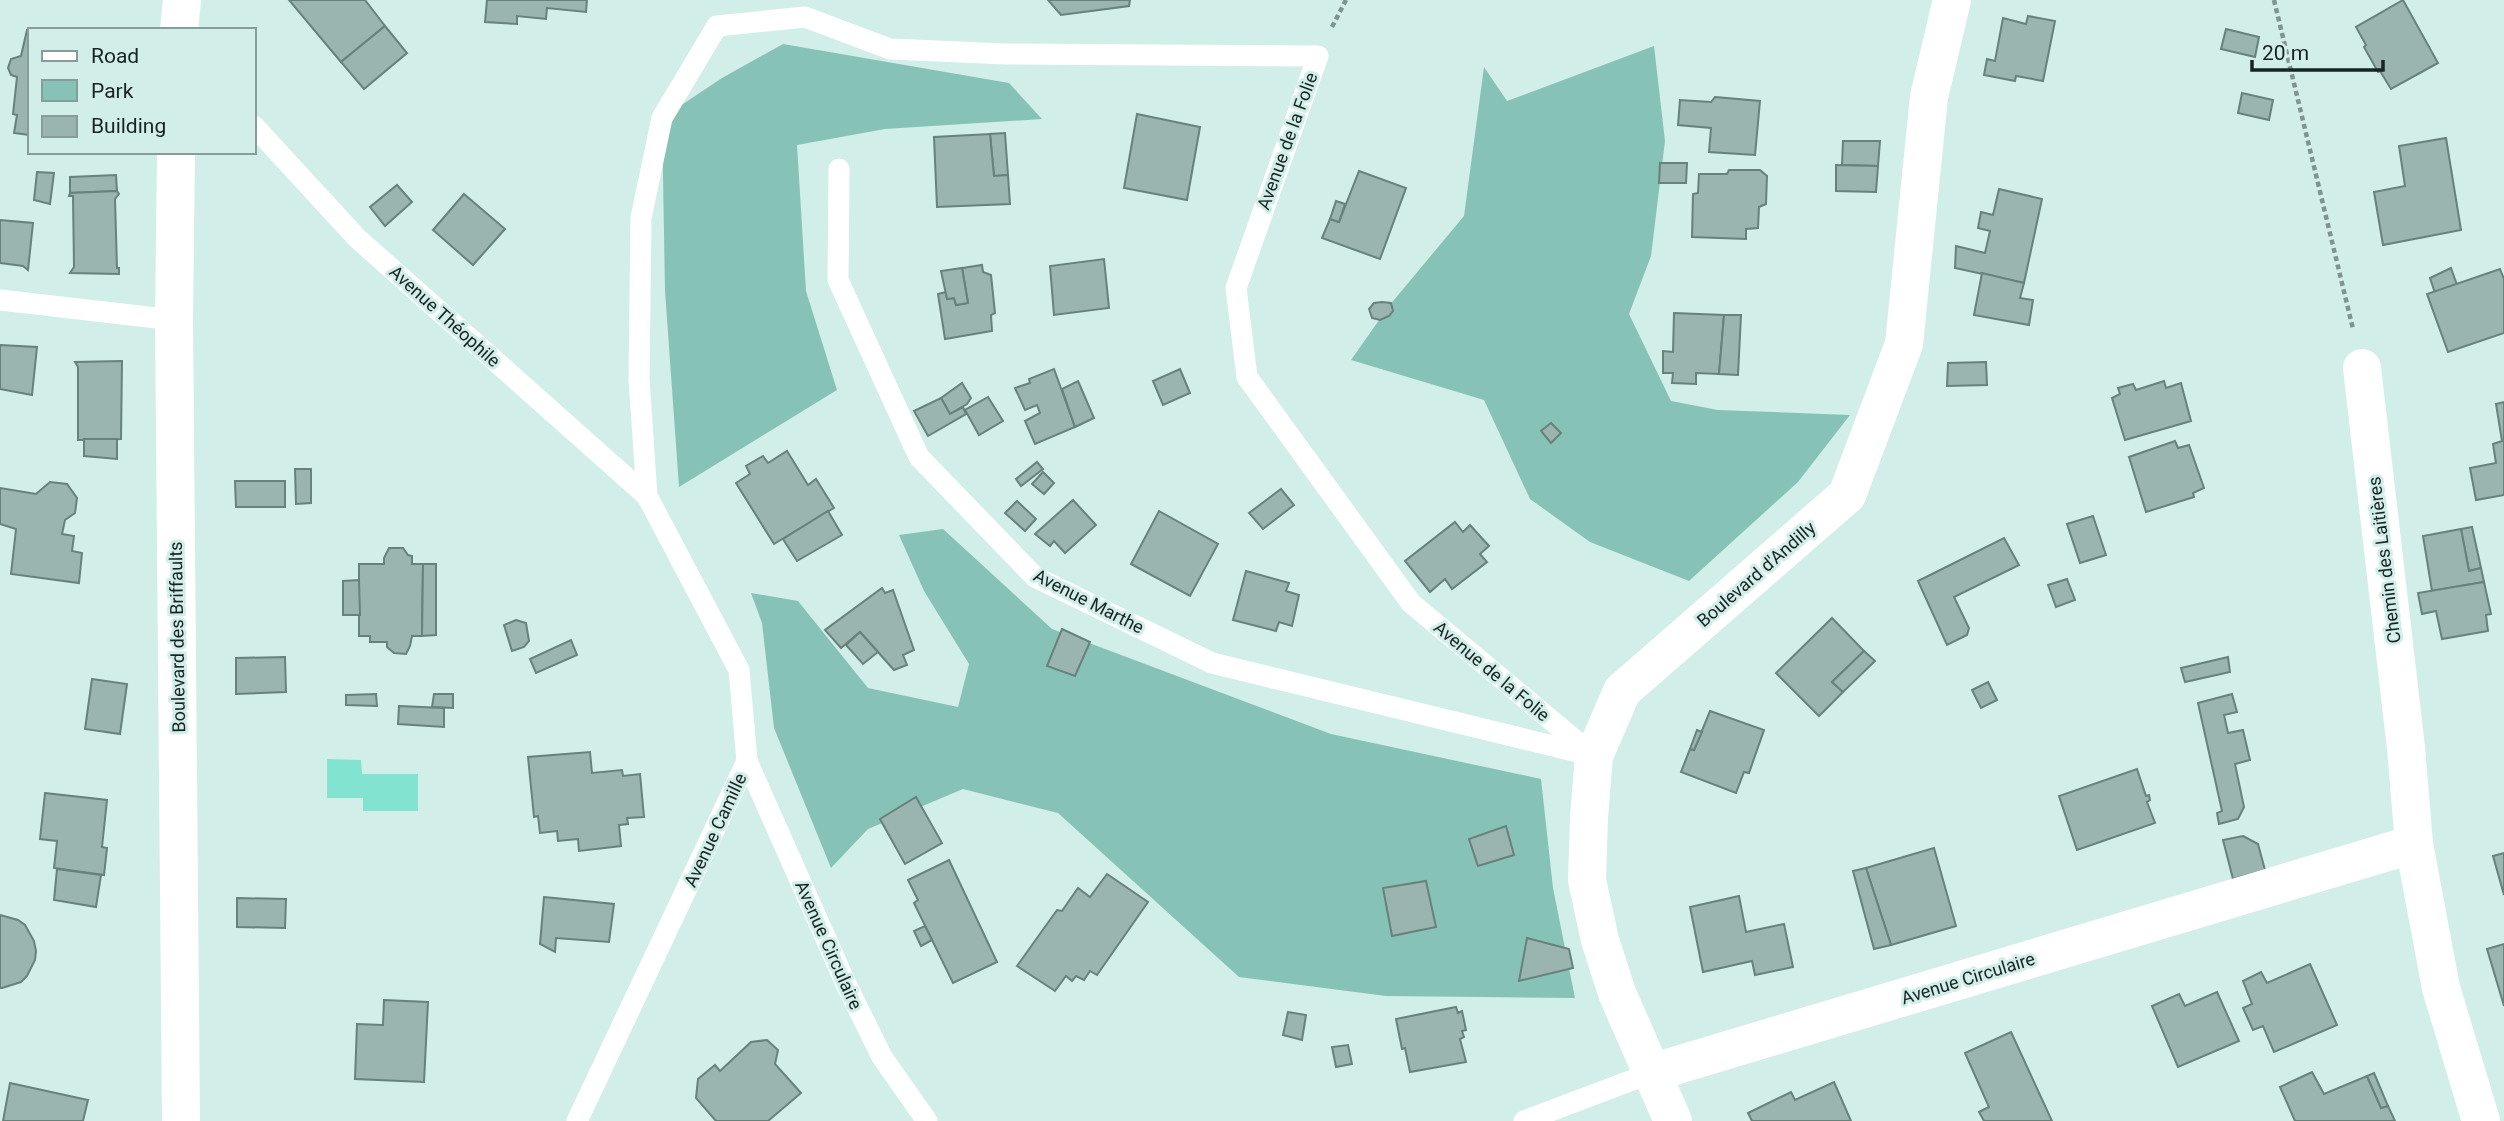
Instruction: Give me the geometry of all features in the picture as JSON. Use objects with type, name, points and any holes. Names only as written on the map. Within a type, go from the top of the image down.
[{"type":"street","points":[[179,28],[181,0]]},
{"type":"street","name":"Boulevard d'Andilly","points":[[1674,1121],[1617,993],[1600,940],[1587,880],[1594,756],[1622,691],[1847,495],[1904,344],[1930,97],[1952,0]]},
{"type":"street","name":"Boulevard des Briffaults","points":[[176,154],[174,320],[181,1121]]},
{"type":"street","name":"Chemin des Laitières","points":[[2362,368],[2406,748],[2414,844],[2441,988],[2481,1121]]},
{"type":"street","name":"Avenue Circulaire","points":[[1651,1073],[2414,844]]},
{"type":"lane","name":"Avenue de la Folie","points":[[648,496],[639,379],[641,218],[662,118],[718,26],[805,17],[890,48],[1006,54],[1318,55],[1236,288],[1247,377],[1411,603],[1594,756]]},
{"type":"lane","name":"Avenue Théophile","points":[[256,128],[357,238],[648,496]]},
{"type":"lane","name":"Avenue Marthe","points":[[839,169],[838,280],[919,457],[1035,578],[1212,663],[1594,756]]},
{"type":"lane","points":[[0,300],[174,320]]},
{"type":"lane","name":"Avenue Camille","points":[[577,1121],[747,761],[739,670],[648,496]]},
{"type":"lane","name":"Avenue Circulaire","points":[[747,761],[846,984],[882,1057],[927,1121]]},
{"type":"lane","name":"Avenue Circulaire","points":[[1524,1121],[1651,1073]]},
{"type":"path","points":[[2274,0],[2362,368]]},
{"type":"green space","points":[[783,44],[1009,83],[1042,119],[885,129],[797,145],[806,291],[837,390],[679,487],[665,291],[662,118],[722,78]]},
{"type":"green space","points":[[1654,46],[1665,141],[1651,256],[1629,314],[1671,401],[1718,410],[1850,415],[1798,482],[1689,581],[1590,542],[1530,499],[1484,400],[1351,360],[1389,306],[1464,216],[1484,67],[1507,101]]},
{"type":"green space","points":[[943,529],[1052,629],[1331,734],[1541,779],[1553,888],[1575,998],[1386,996],[1239,977],[1058,813],[963,789],[868,829],[831,868],[774,728],[762,623],[751,593],[798,601],[868,688],[958,707],[969,664],[924,591],[899,535]]},
{"type":"shaded area","points":[[327,759],[361,760],[362,774],[418,774],[418,811],[363,811],[363,798],[327,798]]},
{"type":"building","points":[[289,0],[365,0],[385,26],[341,62]]},
{"type":"building","points":[[487,0],[587,0],[586,12],[547,8],[546,19],[517,16],[517,24],[485,22]]},
{"type":"building","points":[[1048,0],[1130,0],[1129,6],[1061,15]]},
{"type":"building","points":[[2403,0],[2438,63],[2391,89],[2380,71],[2378,72],[2356,27]]},
{"type":"building","points":[[2028,16],[2055,21],[2043,81],[2016,76],[2015,81],[1984,75],[1987,59],[1995,61],[2003,18],[2026,24]]},
{"type":"building","points":[[385,26],[407,53],[364,89],[341,62]]},
{"type":"building","points":[[2226,29],[2259,37],[2255,57],[2221,49]]},
{"type":"building","points":[[28,30],[28,135],[14,133],[17,77],[11,75],[8,68],[11,59],[21,56]]},
{"type":"building","points":[[2242,93],[2273,100],[2269,120],[2238,113]]},
{"type":"building","points":[[1715,97],[1760,101],[1755,155],[1709,152],[1711,128],[1678,125],[1680,100],[1711,102]]},
{"type":"building","points":[[1137,114],[1200,127],[1187,200],[1124,188]]},
{"type":"building","points":[[1005,133],[1008,175],[994,176],[990,134]]},
{"type":"building","points":[[990,134],[994,176],[1008,175],[1010,204],[937,207],[934,137]]},
{"type":"building","points":[[2446,138],[2461,230],[2383,245],[2374,192],[2405,186],[2399,146]]},
{"type":"building","points":[[1843,141],[1880,141],[1878,166],[1842,165]]},
{"type":"building","points":[[1660,163],[1687,163],[1686,183],[1659,183]]},
{"type":"building","points":[[1836,165],[1878,166],[1876,192],[1836,191]]},
{"type":"building","points":[[1729,170],[1760,170],[1767,176],[1766,204],[1759,207],[1758,228],[1746,229],[1746,239],[1692,237],[1693,194],[1698,193],[1699,174],[1727,174]]},
{"type":"building","points":[[1359,171],[1406,188],[1380,259],[1322,238],[1330,219],[1339,222]]},
{"type":"building","points":[[37,172],[54,173],[50,204],[34,200]]},
{"type":"building","points":[[116,175],[117,191],[70,193],[70,177]]},
{"type":"building","points":[[397,185],[412,202],[385,226],[370,207]]},
{"type":"building","points":[[1999,189],[2042,199],[2024,283],[1955,268],[1956,246],[1985,253],[1990,231],[1978,228],[1981,212],[1993,215]]},
{"type":"building","points":[[117,191],[119,194],[115,199],[119,274],[70,273],[74,267],[73,196],[69,196],[70,193]]},
{"type":"building","points":[[464,194],[505,229],[473,265],[433,230]]},
{"type":"building","points":[[1336,201],[1345,204],[1339,222],[1330,219]]},
{"type":"building","points":[[0,220],[33,223],[28,270],[23,266],[0,263]]},
{"type":"building","points":[[1104,259],[1109,308],[1054,315],[1050,266]]},
{"type":"building","points":[[982,265],[983,272],[991,275],[995,313],[991,315],[992,331],[945,339],[938,294],[946,292],[947,299],[954,298],[956,305],[968,303],[962,268]]},
{"type":"building","points":[[962,268],[968,303],[956,305],[954,298],[947,299],[941,271]]},
{"type":"building","points":[[2451,268],[2457,285],[2435,293],[2430,278]]},
{"type":"building","points":[[2500,269],[2504,279],[2504,333],[2448,352],[2427,294]]},
{"type":"building","points":[[1982,273],[2024,283],[2020,298],[2033,300],[2029,325],[1974,315]]},
{"type":"building","points":[[1374,303],[1391,303],[1393,311],[1380,320],[1372,318],[1369,309]]},
{"type":"building","points":[[1674,313],[1724,315],[1719,374],[1696,373],[1696,384],[1672,383],[1673,373],[1663,373],[1663,351],[1673,352]]},
{"type":"building","points":[[1724,315],[1741,315],[1738,375],[1719,374]]},
{"type":"building","points":[[0,345],[37,347],[32,395],[0,389]]},
{"type":"building","points":[[122,361],[121,439],[78,440],[78,367],[75,362]]},
{"type":"building","points":[[1986,362],[1987,385],[1947,386],[1948,363]]},
{"type":"building","points":[[1054,369],[1075,427],[1035,444],[1025,421],[1040,413],[1037,405],[1025,410],[1015,388]]},
{"type":"building","points":[[1180,369],[1190,393],[1163,405],[1153,381]]},
{"type":"building","points":[[1078,381],[1094,418],[1075,427],[1062,389]]},
{"type":"building","points":[[2164,381],[2166,388],[2181,383],[2191,421],[2125,440],[2112,398],[2120,394],[2118,388],[2133,384],[2136,390]]},
{"type":"building","points":[[962,383],[971,398],[967,404],[950,414],[941,398]]},
{"type":"building","points":[[988,397],[1003,421],[979,435],[965,410]]},
{"type":"building","points":[[941,398],[950,414],[963,407],[966,414],[928,436],[914,411]]},
{"type":"building","points":[[2504,402],[2504,495],[2476,500],[2470,468],[2496,463],[2493,444],[2502,441],[2496,404]]},
{"type":"building","points":[[1551,423],[1561,433],[1551,443],[1541,431]]},
{"type":"building","points":[[84,439],[117,439],[117,459],[84,456]]},
{"type":"building","points":[[2175,441],[2178,448],[2189,445],[2204,488],[2193,493],[2194,497],[2146,512],[2129,457]]},
{"type":"building","points":[[787,451],[808,485],[816,479],[834,508],[774,544],[736,483],[750,474],[746,466],[763,456],[768,463]]},
{"type":"building","points":[[1037,462],[1043,469],[1021,486],[1016,479]]},
{"type":"building","points":[[295,469],[311,469],[311,503],[296,504]]},
{"type":"building","points":[[1043,472],[1054,483],[1044,494],[1032,484]]},
{"type":"building","points":[[235,481],[285,481],[285,507],[236,507]]},
{"type":"building","points":[[50,482],[67,484],[77,498],[75,513],[65,520],[62,534],[74,536],[72,551],[82,553],[79,583],[11,574],[16,529],[0,524],[0,488],[36,494]]},
{"type":"building","points":[[1281,489],[1294,505],[1263,529],[1249,513]]},
{"type":"building","points":[[1073,500],[1096,525],[1065,553],[1054,541],[1050,546],[1035,534]]},
{"type":"building","points":[[1017,501],[1036,519],[1025,531],[1005,513]]},
{"type":"building","points":[[828,511],[842,535],[797,561],[783,539]]},
{"type":"building","points":[[1159,511],[1218,544],[1190,596],[1131,564]]},
{"type":"building","points":[[2093,516],[2106,555],[2080,563],[2067,524]]},
{"type":"building","points":[[1455,522],[1463,532],[1470,525],[1489,546],[1480,554],[1487,562],[1452,589],[1445,579],[1430,592],[1405,561]]},
{"type":"building","points":[[2472,527],[2481,568],[2469,571],[2461,529]]},
{"type":"building","points":[[2461,529],[2469,571],[2481,568],[2484,582],[2432,591],[2423,536]]},
{"type":"building","points":[[2004,538],[2019,565],[1954,597],[1969,628],[1967,635],[1947,645],[1918,581]]},
{"type":"building","points":[[389,548],[403,548],[412,556],[412,564],[423,564],[422,636],[412,636],[406,654],[394,653],[387,647],[387,642],[370,642],[370,636],[359,636],[359,564],[384,564]]},
{"type":"building","points":[[423,564],[436,564],[436,635],[422,636]]},
{"type":"building","points":[[1246,571],[1289,583],[1286,591],[1299,595],[1292,626],[1279,622],[1276,631],[1233,620]]},
{"type":"building","points":[[2067,579],[2075,600],[2056,607],[2048,585]]},
{"type":"building","points":[[359,580],[360,615],[343,615],[343,581]]},
{"type":"building","points":[[2484,582],[2491,614],[2486,615],[2488,631],[2442,639],[2436,611],[2422,614],[2418,593]]},
{"type":"building","points":[[882,588],[885,593],[893,590],[914,650],[903,655],[907,665],[894,670],[860,632],[841,648],[825,630]]},
{"type":"building","points":[[1832,618],[1864,651],[1832,682],[1843,692],[1819,716],[1776,673]]},
{"type":"building","points":[[516,620],[526,623],[529,641],[524,647],[512,651],[504,625]]},
{"type":"building","points":[[1062,629],[1090,642],[1075,676],[1047,666]]},
{"type":"building","points":[[860,632],[878,652],[863,664],[846,645]]},
{"type":"building","points":[[571,640],[577,655],[536,673],[530,659]]},
{"type":"building","points":[[1864,651],[1875,661],[1843,692],[1832,682]]},
{"type":"building","points":[[285,657],[286,692],[236,694],[236,658]]},
{"type":"building","points":[[2228,657],[2230,672],[2185,682],[2181,668]]},
{"type":"building","points":[[92,679],[127,684],[120,734],[85,729]]},
{"type":"building","points":[[1988,682],[1997,700],[1981,708],[1972,690]]},
{"type":"building","points":[[376,694],[377,706],[346,705],[346,695]]},
{"type":"building","points":[[434,694],[453,694],[453,708],[432,707]]},
{"type":"building","points":[[2232,694],[2237,712],[2224,715],[2228,733],[2243,730],[2250,760],[2235,764],[2244,807],[2238,819],[2219,824],[2217,813],[2222,811],[2198,703]]},
{"type":"building","points":[[399,706],[444,708],[444,727],[398,724]]},
{"type":"building","points":[[1710,711],[1764,730],[1749,773],[1744,772],[1736,793],[1681,772],[1690,749],[1694,750]]},
{"type":"building","points":[[1697,730],[1702,732],[1694,750],[1690,749]]},
{"type":"building","points":[[590,752],[592,773],[622,770],[623,776],[640,774],[644,817],[627,818],[628,824],[619,825],[621,846],[579,851],[578,839],[558,841],[557,831],[540,833],[538,816],[534,817],[528,757]]},
{"type":"building","points":[[2137,769],[2146,796],[2149,795],[2150,800],[2147,802],[2155,823],[2077,850],[2059,796]]},
{"type":"building","points":[[45,793],[107,800],[102,847],[107,848],[104,875],[54,868],[57,841],[40,839]]},
{"type":"building","points":[[916,797],[942,843],[905,864],[880,819]]},
{"type":"building","points":[[1506,826],[1514,855],[1478,866],[1469,839]]},
{"type":"building","points":[[2243,836],[2258,844],[2265,870],[2233,879],[2223,840]]},
{"type":"building","points":[[1934,848],[1956,926],[1891,945],[1866,868]]},
{"type":"building","points":[[2504,853],[2504,895],[2493,856]]},
{"type":"building","points":[[949,860],[997,962],[953,983],[914,903],[918,900],[908,880]]},
{"type":"building","points":[[1866,868],[1891,945],[1874,949],[1853,871]]},
{"type":"building","points":[[57,869],[101,875],[96,907],[54,900]]},
{"type":"building","points":[[1107,874],[1148,902],[1097,975],[1090,971],[1084,980],[1076,976],[1072,981],[1066,976],[1055,991],[1017,966],[1057,910],[1062,911],[1078,888],[1090,897]]},
{"type":"building","points":[[1426,881],[1436,927],[1392,936],[1383,888]]},
{"type":"building","points":[[1739,896],[1746,932],[1784,924],[1793,967],[1755,975],[1752,961],[1703,972],[1690,907]]},
{"type":"building","points":[[544,897],[614,904],[609,942],[556,938],[555,952],[540,944]]},
{"type":"building","points":[[237,898],[286,899],[285,928],[237,927]]},
{"type":"building","points":[[0,915],[25,925],[36,951],[35,960],[27,976],[21,982],[2,988],[0,988]]},
{"type":"building","points":[[925,926],[932,940],[921,946],[914,931]]},
{"type":"building","points":[[1527,938],[1569,949],[1573,968],[1519,981]]},
{"type":"building","points":[[2504,944],[2504,1006],[2487,949]]},
{"type":"building","points":[[2310,964],[2337,1025],[2274,1052],[2263,1026],[2253,1030],[2243,1008],[2252,1004],[2243,981],[2261,972],[2267,983]]},
{"type":"building","points":[[2217,992],[2239,1041],[2178,1067],[2152,1006],[2179,994],[2185,1006]]},
{"type":"building","points":[[384,1000],[428,1002],[424,1082],[355,1079],[357,1024],[383,1025]]},
{"type":"building","points":[[1456,1007],[1458,1013],[1462,1011],[1466,1030],[1462,1031],[1464,1037],[1460,1039],[1466,1062],[1410,1072],[1396,1019]]},
{"type":"building","points":[[1288,1012],[1306,1015],[1302,1040],[1283,1035]]},
{"type":"building","points":[[2011,1032],[2052,1121],[1984,1121],[1979,1112],[1989,1107],[1965,1053]]},
{"type":"building","points":[[767,1040],[778,1050],[775,1064],[801,1093],[768,1121],[716,1121],[696,1098],[698,1079],[715,1065],[720,1071],[751,1042]]},
{"type":"building","points":[[1348,1045],[1352,1064],[1336,1067],[1332,1047]]},
{"type":"building","points":[[2312,1072],[2324,1094],[2367,1076],[2381,1108],[2388,1106],[2395,1121],[2295,1121],[2280,1087]]},
{"type":"building","points":[[2374,1073],[2388,1106],[2381,1108],[2367,1076]]},
{"type":"building","points":[[1834,1082],[1851,1121],[1752,1121],[1748,1113],[1791,1092],[1795,1100]]},
{"type":"building","points":[[10,1083],[88,1100],[83,1121],[3,1121]]}]
